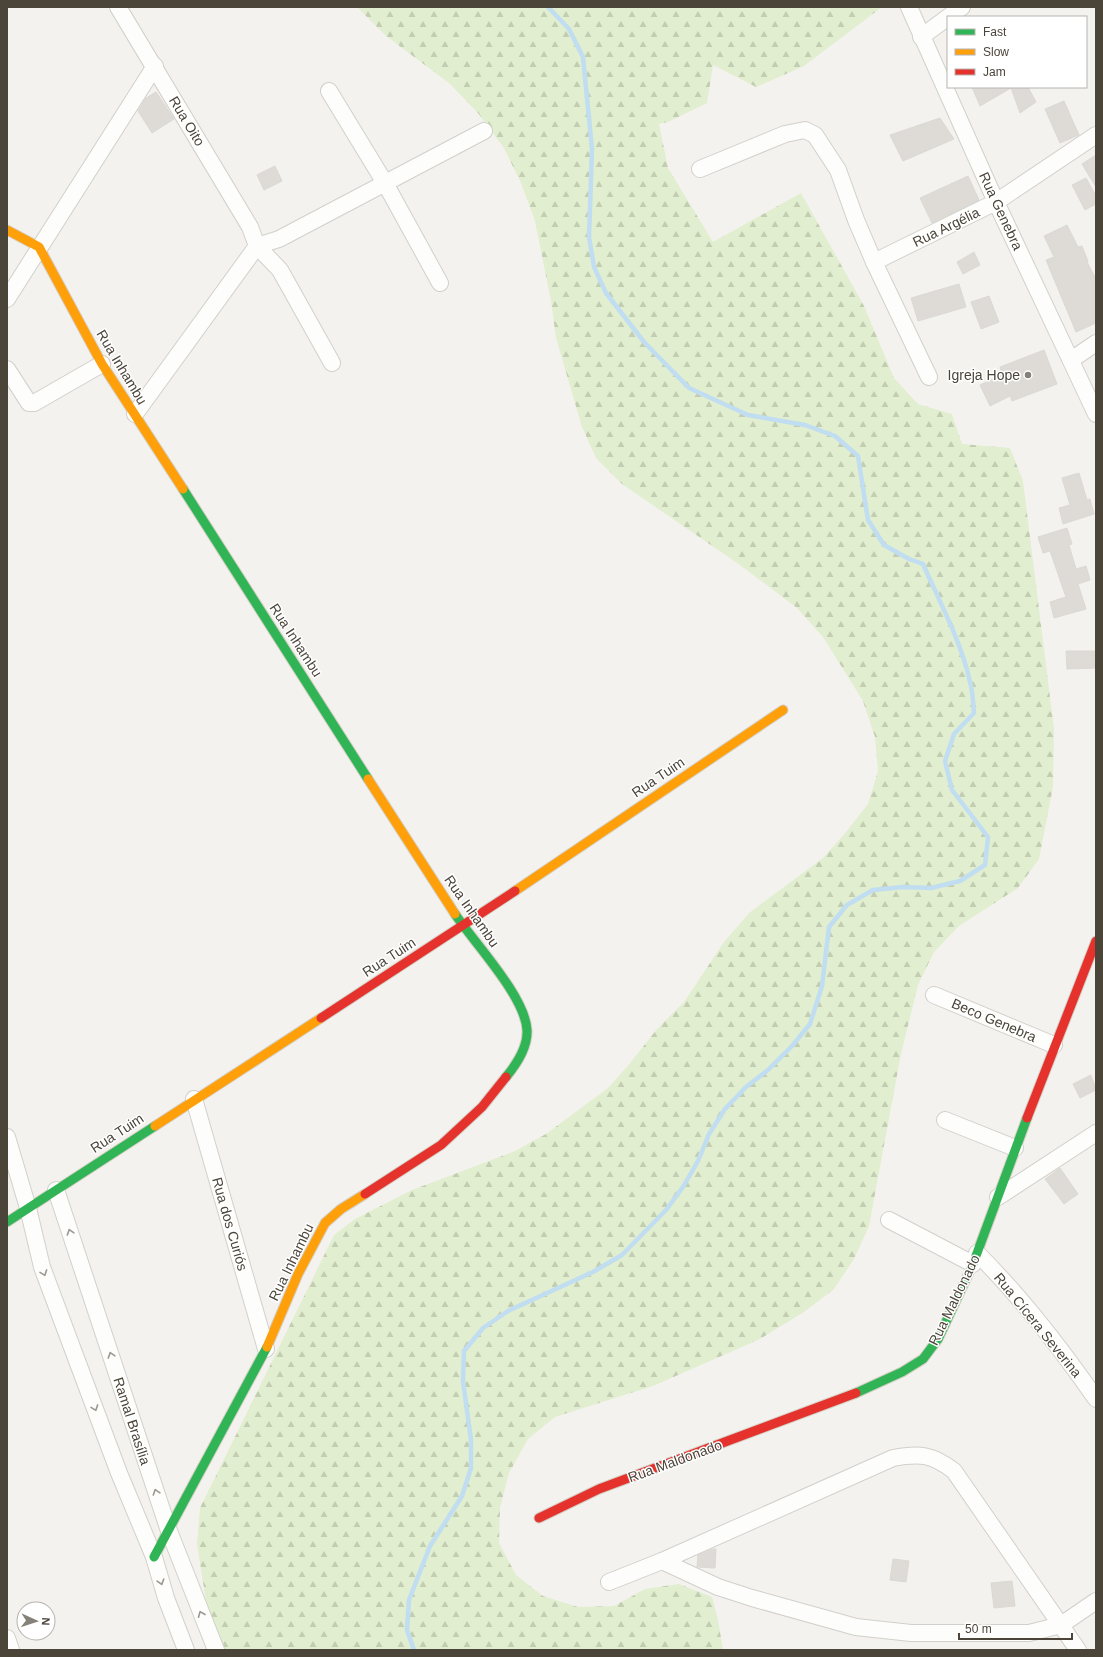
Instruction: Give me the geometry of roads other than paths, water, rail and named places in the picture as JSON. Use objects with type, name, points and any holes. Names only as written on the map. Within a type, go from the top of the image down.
[{"type":"street","name":"Rua Oito","points":[[118,7],[155,66],[255,241],[280,270],[332,363]]},
{"type":"street","name":"Rua Genebra","points":[[909,7],[921,37],[996,202],[1096,414]]},
{"type":"street","points":[[950,16],[962,7]]},
{"type":"street","points":[[921,37],[947,18]]},
{"type":"street","points":[[7,299],[155,66]]},
{"type":"street","points":[[329,91],[385,183],[440,284]]},
{"type":"street","points":[[700,169],[785,134],[805,130],[815,135],[838,170],[856,220],[874,262],[929,377]]},
{"type":"street","points":[[135,414],[255,241],[279,239],[484,131]]},
{"type":"street","name":"Rua Argélia","points":[[874,262],[996,202],[1096,135]]},
{"type":"street","points":[[7,230],[39,247]]},
{"type":"street","name":"Rua Inhambu","points":[[39,247],[102,364],[463,926],[508,985],[522,1010],[527,1030],[526,1041],[513,1069],[482,1107],[451,1137],[331,1216],[319,1231],[266,1348],[154,1557]]},
{"type":"street","points":[[1071,360],[1096,343]]},
{"type":"street","points":[[7,369],[29,403],[34,403],[102,364]]},
{"type":"street","name":"Rua Tuim","points":[[7,1222],[194,1099],[463,926],[783,710]]},
{"type":"street","name":"Rua Maldonado","points":[[539,1518],[600,1489],[848,1397],[902,1372],[923,1359],[934,1345],[975,1258],[1054,1045],[1095,947]]},
{"type":"street","name":"Beco Genebra","points":[[934,995],[1054,1045]]},
{"type":"street","name":"Rua dos Curiós","points":[[194,1099],[266,1348]]},
{"type":"street","points":[[945,1120],[1015,1148]]},
{"type":"street","points":[[998,1197],[1096,1133]]},
{"type":"street","name":"Ramal Brasília","points":[[7,1137],[28,1208],[42,1267],[119,1473],[154,1557],[166,1598],[186,1650]]},
{"type":"street","name":"Ramal Brasília","points":[[56,1190],[169,1531],[216,1650]]},
{"type":"street","name":"Rua Cícera Severina","points":[[888,1220],[975,1258],[1021,1300],[1059,1346],[1096,1399]]},
{"type":"street","points":[[609,1582],[662,1561],[893,1458],[916,1455],[925,1456],[944,1463],[954,1471],[1078,1650]]},
{"type":"street","points":[[662,1561],[731,1591],[856,1627],[911,1632],[1029,1634],[1061,1625],[1096,1601]]},
{"type":"street","points":[[7,1638],[11,1650]]},
{"type":"waterway","points":[[414,1650],[407,1630],[409,1600],[430,1546],[462,1496],[471,1468],[471,1440],[463,1381],[464,1351],[483,1328],[508,1311],[593,1272],[622,1255],[666,1210],[683,1187],[698,1161],[709,1134],[725,1109],[746,1087],[768,1070],[792,1046],[810,1024],[822,986],[829,927],[847,905],[873,890],[903,887],[931,888],[960,881],[985,865],[988,837],[952,790],[945,761],[954,734],[974,713],[971,686],[961,652],[950,622],[923,564],[909,559],[884,545],[868,520],[858,456],[835,436],[805,425],[748,415],[689,388],[644,342],[606,293],[594,267],[589,237],[592,149],[583,57],[569,29],[548,7]]},
{"type":"place","name":"Igreja Hope","points":[[1028,375]]}]
